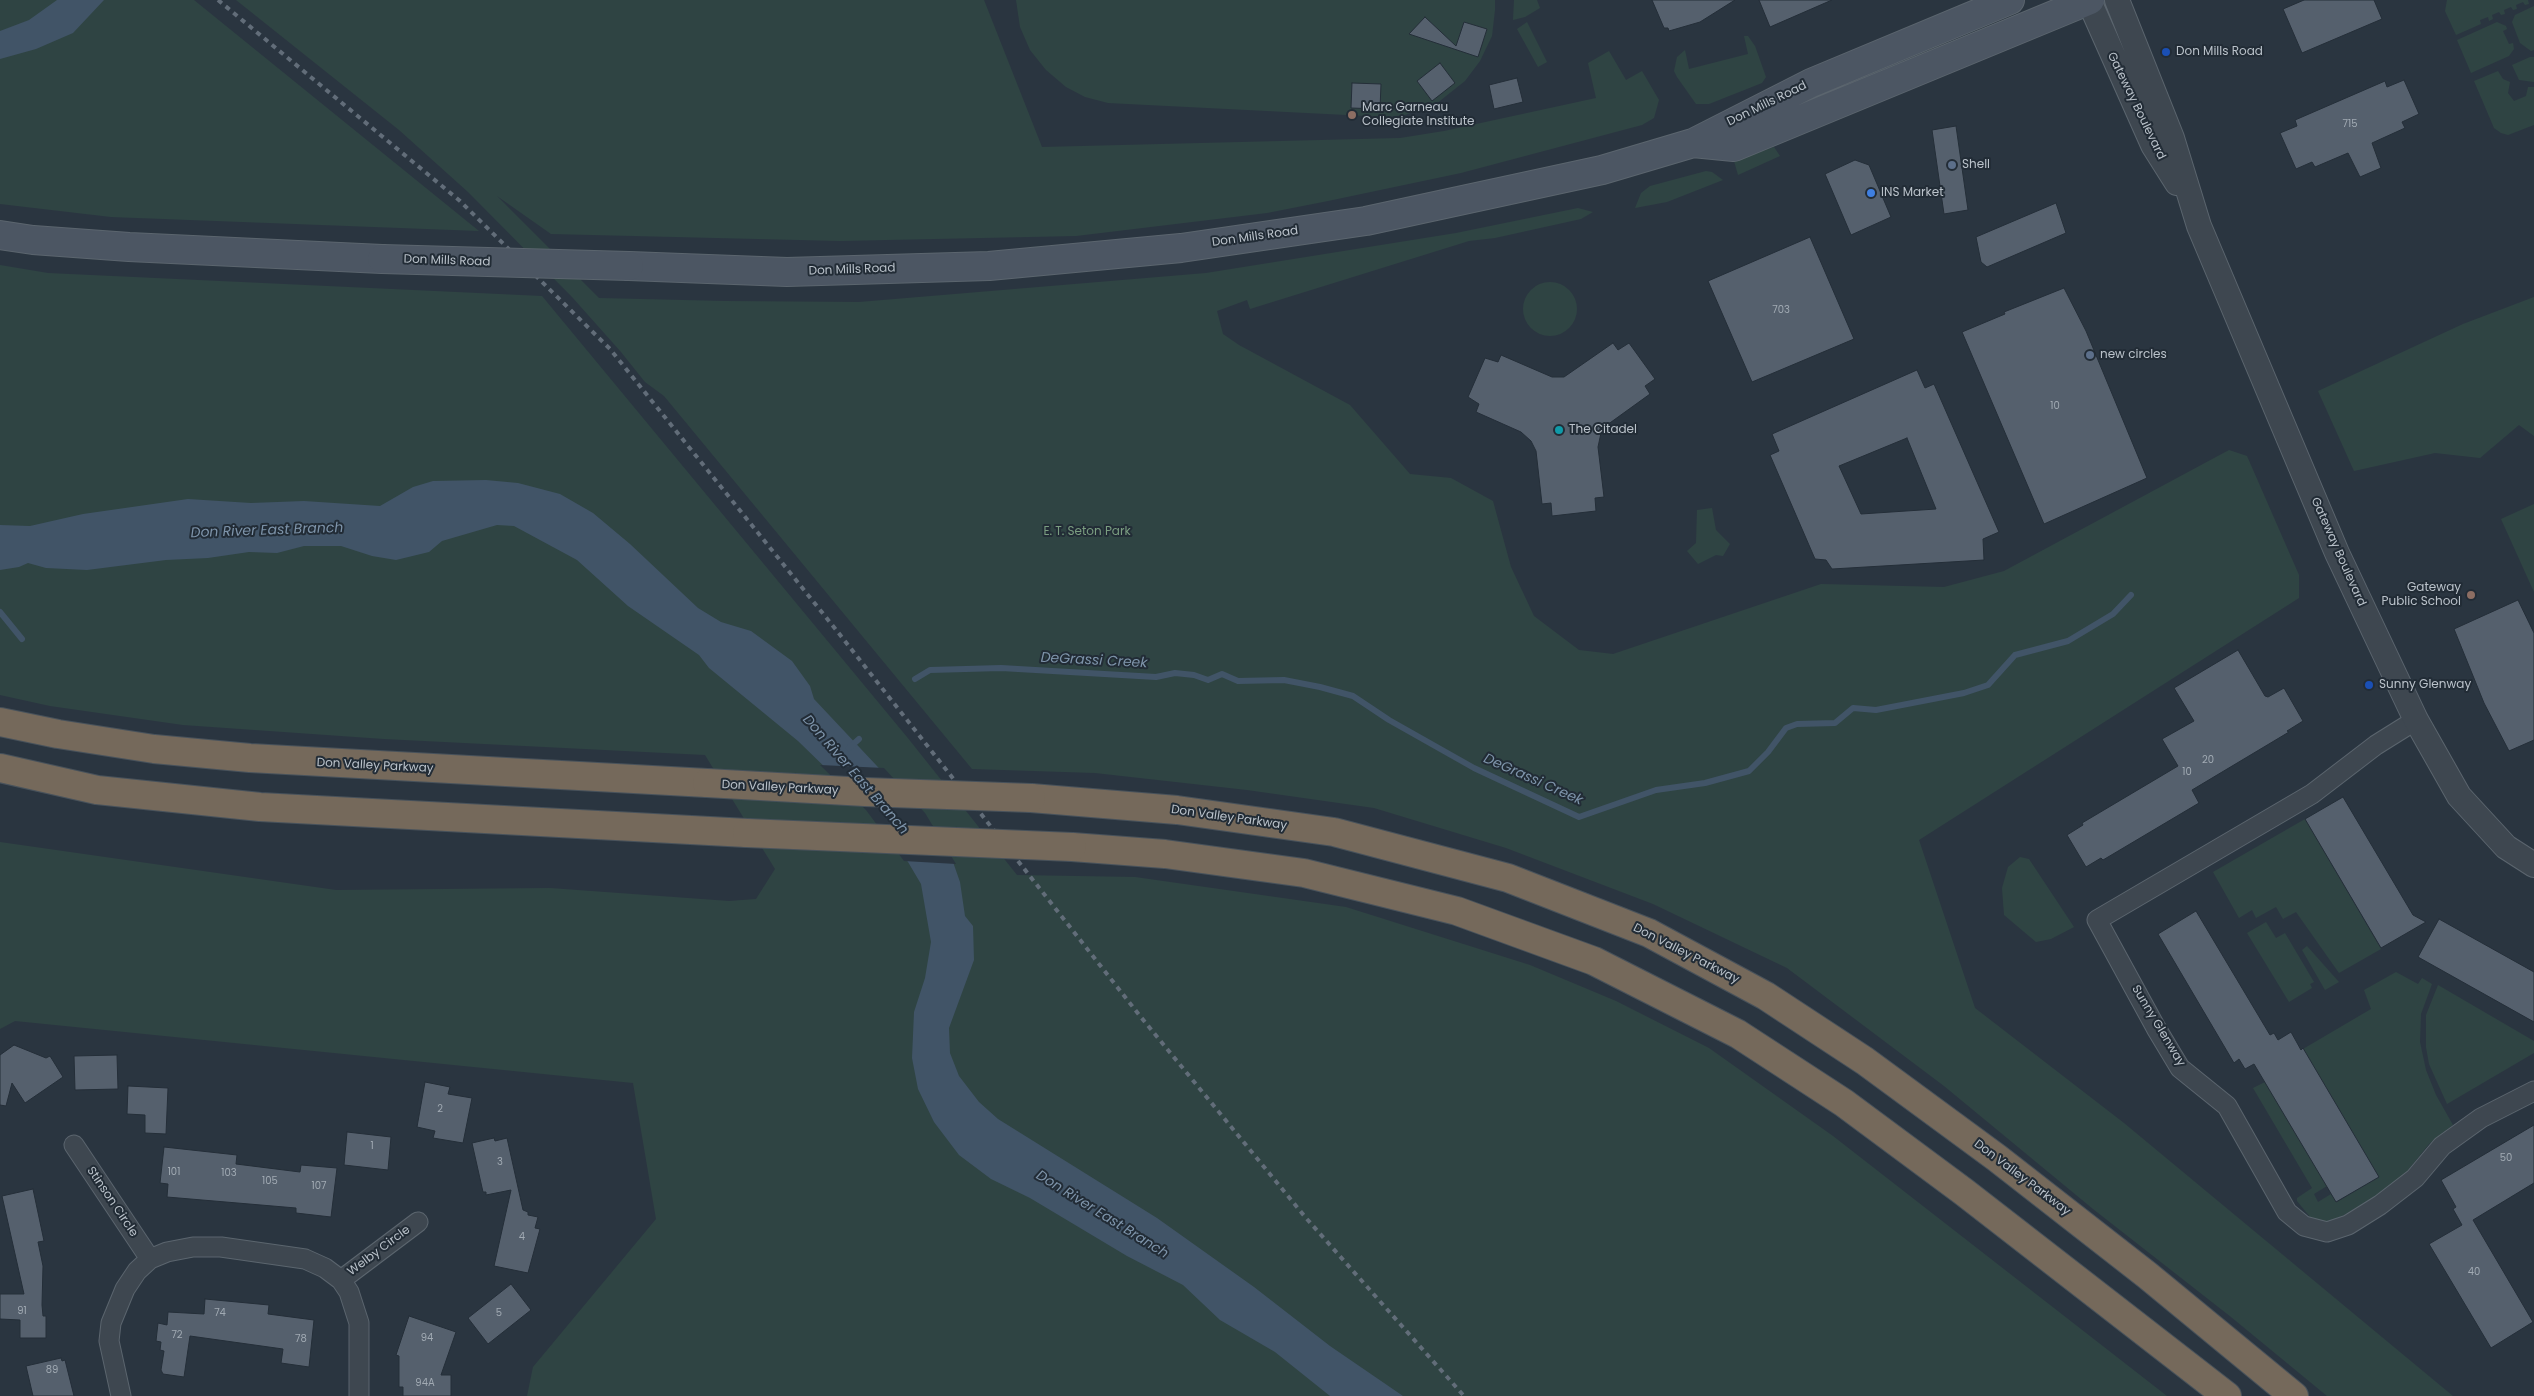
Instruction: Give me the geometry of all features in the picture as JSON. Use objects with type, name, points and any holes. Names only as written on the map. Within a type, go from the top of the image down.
[{"type":"highway","name":"Don Valley Parkway","points":[[0,722],[58,734],[154,749],[250,758],[865,792],[1030,798],[1177,810],[1334,832],[1508,878],[1649,933],[1766,996],[1865,1061],[1997,1158],[2139,1269],[2294,1396]]},
{"type":"highway","points":[[0,768],[97,790],[260,807],[1072,847],[1165,854],[1304,873],[1457,911],[1594,961],[1738,1034],[1844,1103],[1979,1204],[2227,1396]]},
{"type":"main road","name":"Don Mills Road","points":[[0,235],[34,240],[129,247],[382,259],[787,272],[989,266],[1181,248],[1366,222],[1602,170],[1692,143],[1811,83],[2010,0]]},
{"type":"main road","name":"Don Mills Road","points":[[1692,143],[1734,147],[2089,0]]},
{"type":"street","name":"Gateway Boulevard","points":[[2089,0],[2153,145],[2192,207]]},
{"type":"street","name":"Gateway Boulevard","points":[[2118,0],[2172,138],[2192,207],[2337,553],[2416,720],[2458,796],[2506,847],[2534,865]]},
{"type":"street","name":"Sunny Glenway","points":[[2416,720],[2376,745],[2312,794],[2097,920],[2180,1068],[2227,1106],[2287,1212],[2304,1226],[2327,1232],[2348,1225],[2380,1205],[2415,1178],[2442,1146],[2481,1118],[2534,1091]]},
{"type":"street","name":"Stinson Circle","points":[[74,1145],[150,1260]]},
{"type":"street","name":"Welby Circle","points":[[340,1280],[418,1222]]},
{"type":"street","points":[[121,1396],[109,1341],[111,1323],[125,1289],[137,1271],[150,1260],[167,1252],[193,1247],[222,1247],[305,1259],[325,1268],[340,1280],[349,1292],[359,1323],[359,1396]]},
{"type":"green space","points":[[0,0],[194,0],[479,231],[111,217],[0,204]]},
{"type":"green space","name":"E. T. Seton Park","points":[[236,0],[984,0],[1042,147],[1400,138],[1444,131],[1596,98],[1588,63],[1609,51],[1626,80],[1642,71],[1659,100],[1654,118],[1642,125],[1461,173],[1267,213],[1076,236],[840,241],[551,234],[497,196],[599,298],[725,301],[859,302],[1206,273],[1456,233],[1578,208],[1593,212],[1581,219],[1495,238],[1469,241],[1250,309],[1247,300],[1217,311],[1223,334],[1239,345],[1350,405],[1410,474],[1451,478],[1493,501],[1511,567],[1534,616],[1579,650],[1613,654],[1821,584],[1944,587],[2004,571],[2229,450],[2247,456],[2299,575],[2299,598],[1919,840],[1975,1008],[2124,1123],[2453,1396],[2327,1396],[2231,1317],[2093,1209],[1944,1086],[1787,968],[1653,904],[1506,848],[1374,808],[1247,790],[1095,773],[972,769],[664,396],[645,382],[572,297],[468,192],[399,130]]},
{"type":"green space","points":[[1016,0],[1495,0],[1495,10],[1492,36],[1480,61],[1465,81],[1436,104],[1405,115],[1386,117],[1108,103],[1085,97],[1066,87],[1046,70],[1030,50],[1020,27]]},
{"type":"green space","points":[[1514,0],[1537,0],[1540,8],[1525,17],[1513,20]]},
{"type":"green space","points":[[2447,0],[2528,0],[2529,4],[2525,5],[2523,2],[2516,5],[2517,9],[2513,10],[2511,7],[2504,10],[2505,14],[2501,15],[2499,12],[2492,15],[2493,19],[2489,21],[2488,17],[2480,20],[2481,24],[2456,35],[2445,11]]},
{"type":"green space","points":[[2534,6],[2534,50],[2531,51],[2520,43],[2512,22],[2515,15]]},
{"type":"green space","points":[[1527,22],[1547,62],[1538,67],[1517,29]]},
{"type":"green space","points":[[2497,22],[2506,26],[2507,29],[2503,31],[2509,44],[2513,43],[2514,49],[2509,56],[2471,73],[2457,40]]},
{"type":"green space","points":[[1744,36],[1748,36],[1755,46],[1766,77],[1762,83],[1709,104],[1696,104],[1674,71],[1677,57],[1685,50],[1689,69],[1748,54]]},
{"type":"green space","points":[[2534,57],[2534,82],[2519,80],[2512,65]]},
{"type":"green space","points":[[2498,71],[2503,79],[2510,82],[2508,93],[2514,101],[2526,96],[2528,87],[2534,87],[2534,125],[2508,135],[2494,128],[2474,81]]},
{"type":"green space","points":[[1774,147],[1780,156],[1738,175],[1734,161]]},
{"type":"green space","points":[[1706,171],[1712,172],[1723,180],[1667,202],[1635,208],[1641,193],[1650,186]]},
{"type":"green space","points":[[0,265],[48,273],[542,296],[907,737],[1017,875],[1135,877],[1346,907],[1530,965],[1616,1001],[1709,1048],[1833,1136],[2167,1396],[527,1396],[533,1367],[656,1219],[633,1083],[15,1021],[0,1029],[0,842],[336,890],[550,888],[729,901],[756,899],[775,869],[705,755],[384,739],[183,725],[50,706],[0,695]]},
{"type":"green space","points":[[1545,282],[1555,282],[1565,286],[1573,294],[1577,309],[1573,324],[1565,332],[1555,336],[1545,336],[1535,332],[1527,324],[1523,314],[1523,304],[1527,294],[1535,286]]},
{"type":"green space","points":[[2534,297],[2534,436],[2519,425],[2480,458],[2435,453],[2354,471],[2318,391],[2463,324]]},
{"type":"green space","points":[[2534,504],[2534,592],[2501,519]]},
{"type":"green space","points":[[1712,508],[1716,530],[1730,544],[1723,556],[1716,555],[1698,564],[1687,551],[1696,543],[1697,510]]},
{"type":"green space","points":[[2305,819],[2381,949],[2339,973],[2296,912],[2283,919],[2276,907],[2256,918],[2252,910],[2239,918],[2213,872]]},
{"type":"green space","points":[[2020,857],[2029,859],[2074,927],[2051,939],[2036,942],[2004,915],[2002,888],[2008,867]]},
{"type":"green space","points":[[2266,922],[2276,938],[2285,933],[2314,982],[2310,984],[2312,988],[2289,1002],[2247,933]]},
{"type":"green space","points":[[2307,946],[2339,982],[2325,990],[2302,950]]},
{"type":"green space","points":[[2396,972],[2418,984],[2422,978],[2432,984],[2421,1014],[2420,1042],[2426,1070],[2436,1095],[2453,1125],[2429,1144],[2397,1184],[2337,1219],[2323,1222],[2310,1217],[2297,1201],[2297,1198],[2312,1188],[2253,1088],[2265,1082],[2327,1186],[2314,1194],[2318,1202],[2331,1194],[2337,1202],[2379,1177],[2303,1049],[2371,1009],[2364,990]]},
{"type":"green space","points":[[2438,985],[2534,1041],[2534,1053],[2447,1104],[2429,1064],[2426,1047],[2426,1015]]},
{"type":"water","points":[[57,0],[104,0],[73,33],[36,49],[0,59],[0,31],[29,20]]},
{"type":"water","name":"Don River East Branch","points":[[486,480],[518,483],[560,494],[593,513],[630,544],[698,608],[721,622],[751,631],[792,661],[810,686],[814,699],[923,815],[953,862],[960,882],[965,916],[973,926],[974,960],[949,1028],[950,1053],[959,1076],[979,1102],[998,1119],[1157,1218],[1254,1287],[1330,1346],[1403,1396],[1330,1396],[1275,1352],[1220,1320],[1183,1285],[1127,1256],[1030,1198],[991,1179],[959,1155],[934,1122],[918,1089],[912,1058],[914,1012],[925,978],[931,942],[921,884],[908,862],[868,809],[798,741],[709,668],[699,655],[628,606],[577,560],[514,526],[497,525],[442,541],[429,552],[396,560],[372,556],[341,546],[304,546],[277,553],[249,552],[87,570],[46,568],[28,563],[19,567],[0,570],[0,525],[30,526],[83,514],[188,499],[251,503],[304,501],[380,506],[413,487],[433,481]]},
{"type":"pier","points":[[820,765],[884,768],[925,813],[956,864],[904,861],[866,810]]},
{"type":"building","points":[[1652,0],[1735,0],[1700,22],[1669,31],[1668,28],[1664,28]]},
{"type":"building","points":[[1759,0],[1832,0],[1770,27]]},
{"type":"building","points":[[2304,0],[2374,0],[2382,19],[2302,53],[2283,9]]},
{"type":"building","points":[[1425,17],[1456,46],[1464,22],[1487,29],[1478,57],[1409,34]]},
{"type":"building","points":[[1440,63],[1455,83],[1432,101],[1417,81]]},
{"type":"building","points":[[1517,78],[1523,102],[1494,109],[1489,85]]},
{"type":"building","points":[[2404,80],[2419,114],[2402,122],[2405,128],[2372,143],[2381,168],[2360,177],[2348,153],[2315,167],[2312,162],[2296,169],[2280,133],[2297,126],[2295,120],[2385,81],[2387,87]]},
{"type":"building","points":[[1352,83],[1381,84],[1380,109],[1351,108]]},
{"type":"building","points":[[1956,126],[1968,210],[1944,214],[1932,130]]},
{"type":"building","points":[[1855,160],[1869,165],[1891,217],[1851,235],[1825,174]]},
{"type":"building","points":[[2056,203],[2066,233],[1987,267],[1981,262],[1976,237]]},
{"type":"building","points":[[1810,237],[1854,339],[1752,382],[1708,281]]},
{"type":"building","points":[[2064,288],[2086,331],[2147,478],[2044,524],[1962,332],[2005,314],[2004,312]]},
{"type":"building","name":"The Citadel","points":[[1613,343],[1618,350],[1629,343],[1655,379],[1645,386],[1650,394],[1607,425],[1601,433],[1598,447],[1604,497],[1595,498],[1596,511],[1552,516],[1551,503],[1542,504],[1536,451],[1531,441],[1521,432],[1476,412],[1479,404],[1468,397],[1485,358],[1498,362],[1501,355],[1552,377],[1564,377]]},
{"type":"building","points":[[1917,370],[1925,388],[1934,384],[1999,532],[1983,539],[1984,560],[1832,569],[1826,560],[1815,559],[1770,455],[1779,451],[1772,434]],"holes":[[[1907,438],[1936,509],[1861,514],[1839,466]]]},
{"type":"building","points":[[2518,600],[2534,633],[2534,740],[2509,751],[2484,703],[2454,629]]},
{"type":"building","points":[[2238,650],[2265,696],[2268,697],[2284,688],[2303,721],[2287,731],[2289,732],[2192,790],[2199,803],[2103,860],[2101,858],[2086,867],[2067,835],[2083,825],[2082,823],[2178,766],[2162,739],[2194,721],[2174,688]]},
{"type":"building","points":[[2343,797],[2413,915],[2426,922],[2381,948],[2305,819]]},
{"type":"building","points":[[2196,911],[2270,1035],[2274,1033],[2278,1040],[2291,1032],[2301,1050],[2303,1048],[2379,1177],[2336,1202],[2254,1064],[2245,1069],[2239,1059],[2234,1063],[2158,934]]},
{"type":"building","points":[[2439,919],[2534,972],[2534,1022],[2418,957]]},
{"type":"building","points":[[14,1045],[46,1058],[50,1056],[63,1077],[25,1103],[12,1083],[6,1106],[0,1105],[0,1055]]},
{"type":"building","points":[[117,1055],[118,1089],[75,1090],[74,1056]]},
{"type":"building","points":[[425,1082],[450,1087],[448,1094],[472,1098],[463,1143],[433,1138],[435,1131],[417,1127]]},
{"type":"building","points":[[128,1086],[168,1088],[166,1134],[145,1133],[145,1115],[127,1114]]},
{"type":"building","points":[[2534,1125],[2534,1183],[2473,1220],[2533,1322],[2491,1348],[2429,1244],[2462,1225],[2453,1209],[2456,1207],[2441,1180]]},
{"type":"building","points":[[347,1132],[391,1137],[388,1170],[344,1165]]},
{"type":"building","points":[[494,1138],[495,1141],[507,1138],[523,1210],[528,1212],[528,1215],[538,1217],[535,1228],[540,1229],[528,1273],[494,1266],[511,1190],[486,1195],[486,1192],[483,1192],[472,1143]]},
{"type":"building","points":[[164,1147],[237,1155],[236,1164],[300,1172],[301,1165],[337,1168],[331,1217],[296,1213],[296,1208],[167,1197],[168,1184],[160,1183]]},
{"type":"building","points":[[33,1189],[44,1241],[38,1242],[43,1266],[42,1305],[43,1316],[46,1316],[46,1338],[20,1338],[20,1320],[0,1319],[0,1294],[24,1294],[2,1196]]},
{"type":"building","points":[[511,1284],[531,1310],[488,1344],[468,1318]]},
{"type":"building","points":[[205,1299],[269,1305],[268,1314],[314,1320],[309,1367],[281,1363],[283,1349],[190,1336],[184,1377],[163,1374],[161,1370],[164,1351],[160,1350],[161,1342],[156,1341],[158,1323],[167,1325],[168,1312],[204,1314]]},
{"type":"building","points":[[409,1316],[456,1332],[441,1375],[451,1375],[451,1396],[403,1396],[403,1387],[399,1387],[399,1356],[396,1355]]},
{"type":"building","points":[[61,1358],[62,1361],[65,1360],[74,1396],[33,1396],[26,1366]]},
{"type":"waterway","name":"DeGrassi Creek","points":[[915,679],[930,670],[1001,668],[1156,677],[1175,673],[1194,675],[1208,680],[1222,674],[1238,681],[1284,680],[1320,687],[1353,696],[1389,720],[1474,768],[1579,817],[1656,790],[1705,783],[1749,771],[1768,752],[1786,728],[1797,724],[1835,723],[1853,708],[1876,710],[1964,693],[1988,685],[2015,655],[2068,641],[2113,614],[2131,595]]},
{"type":"waterway","points":[[0,612],[22,639]]},
{"type":"waterway","name":"DeGrassi Creek","points":[[849,748],[859,739]]},
{"type":"railway","points":[[218,0],[460,201],[610,349],[837,631],[1140,1016],[1306,1218],[1464,1396]]},
{"type":"place","name":"Don Mills Road","points":[[2166,52]]},
{"type":"place","name":"Marc Garneau Collegiate Institute","points":[[1352,115]]},
{"type":"place","name":"Shell","points":[[1952,165]]},
{"type":"place","name":"INS Market","points":[[1871,193]]},
{"type":"place","name":"new circles","points":[[2090,355]]},
{"type":"place","name":"The Citadel","points":[[1559,430]]},
{"type":"place","name":"Gateway Public School","points":[[2471,595]]},
{"type":"place","name":"Sunny Glenway","points":[[2369,685]]}]
